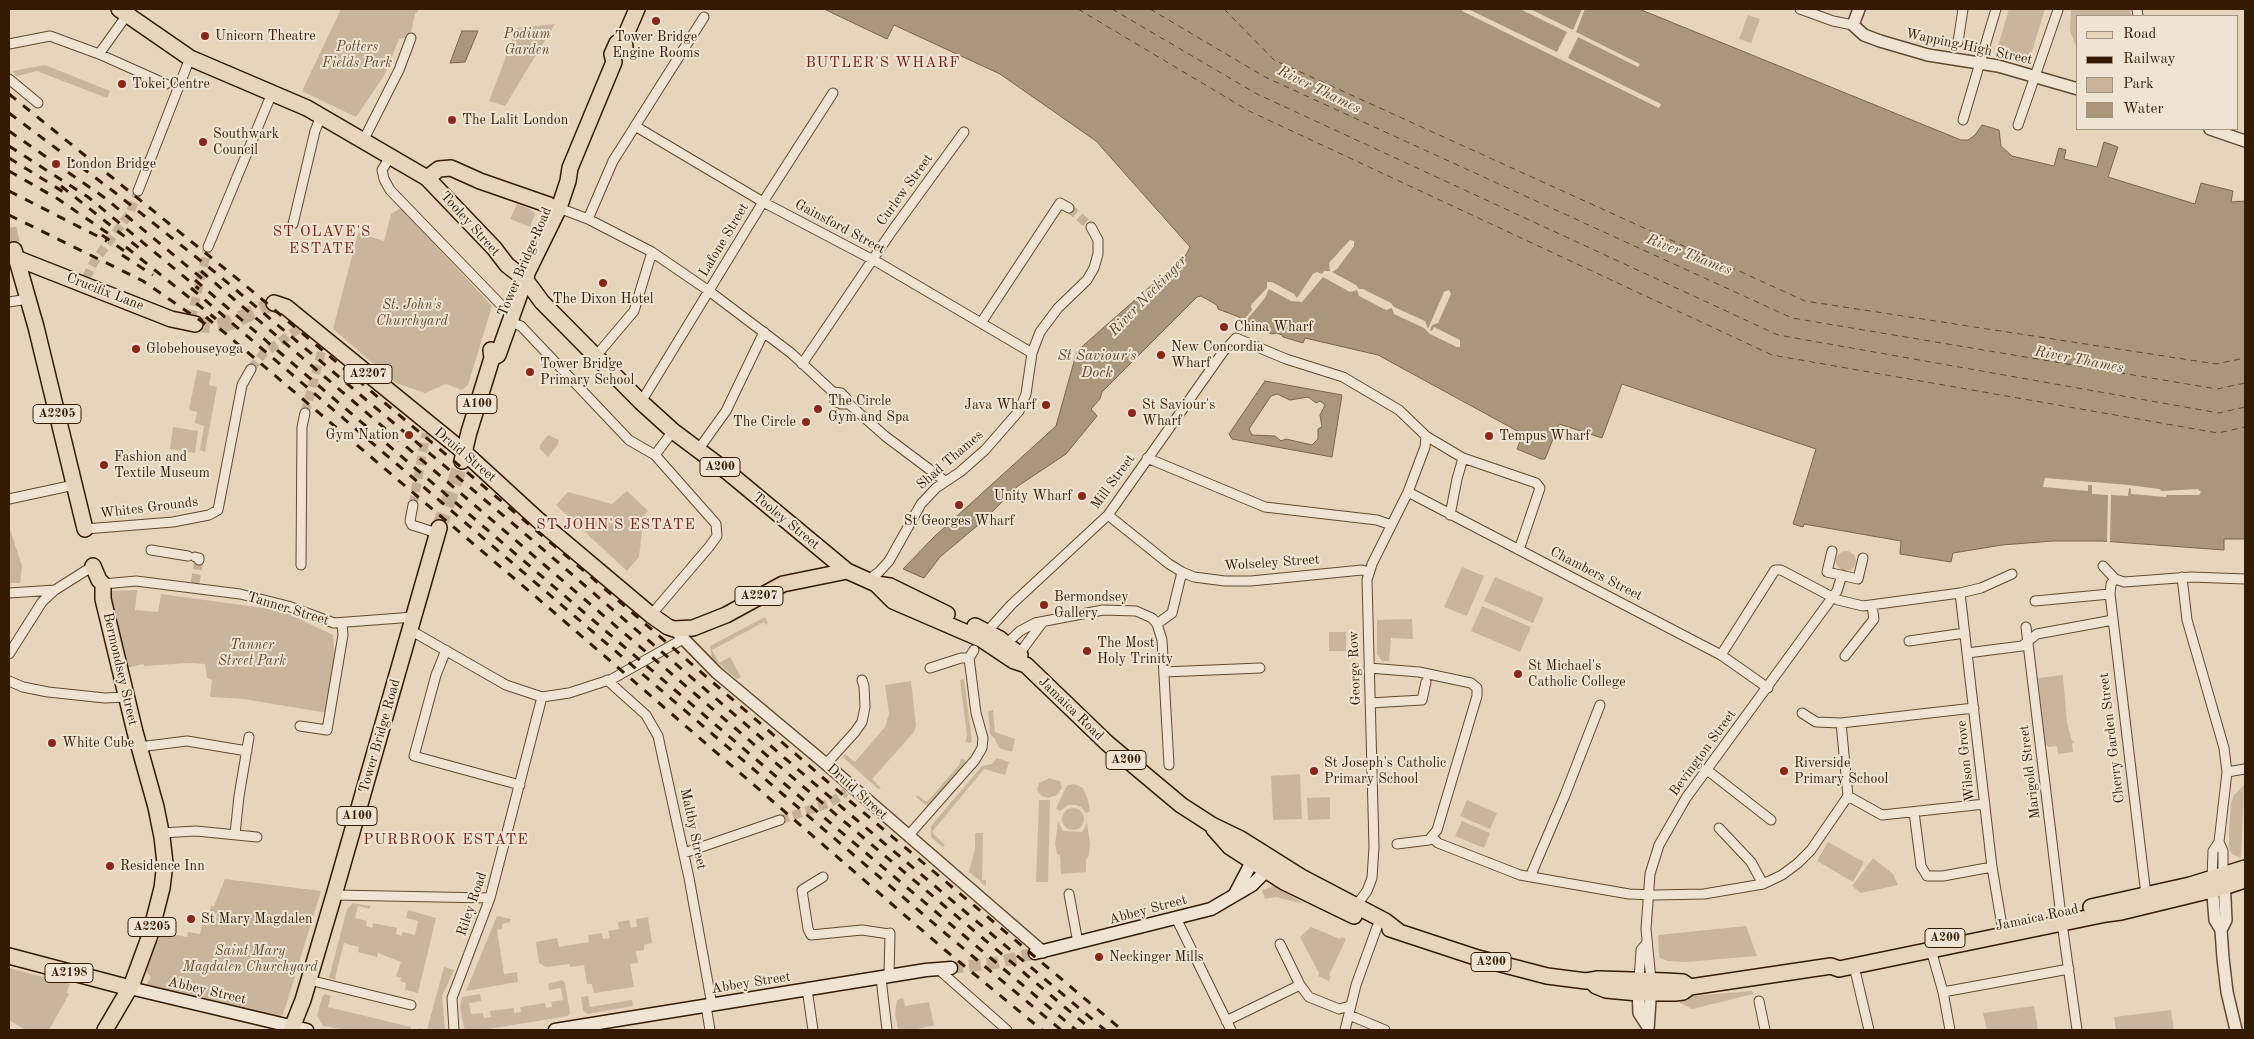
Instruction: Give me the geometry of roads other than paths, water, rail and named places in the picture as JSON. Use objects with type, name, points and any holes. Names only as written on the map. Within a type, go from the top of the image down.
[{"type":"main road","name":"Tower Bridge Road","points":[[463,456],[492,358],[498,355],[512,319],[522,277],[554,206],[568,181],[570,170],[614,62],[612,54],[617,43],[624,39],[637,9]]},
{"type":"main road","name":"Tooley Street","points":[[122,10],[190,58],[321,116],[427,178],[494,248],[507,265],[522,277],[542,302],[641,402],[673,431],[847,572],[872,582]]},
{"type":"main road","points":[[427,178],[435,171],[445,167],[451,168],[458,173],[554,206]]},
{"type":"main road","points":[[439,189],[447,178],[458,173]]},
{"type":"main road","name":"Crucifix Lane","points":[[13,255],[85,281],[171,319],[192,322]]},
{"type":"main road","name":"A2205","points":[[13,255],[22,272],[85,529]]},
{"type":"main road","name":"Druid Street","points":[[274,304],[286,307],[324,343],[463,456],[651,615]]},
{"type":"main road","name":"Tower Bridge Road","points":[[297,1029],[309,980],[438,530]]},
{"type":"main road","name":"Bermondsey Street","points":[[93,566],[99,580],[103,584],[103,599],[161,833],[165,863],[162,888],[150,935],[130,988],[105,1030]]},
{"type":"main road","name":"A2207","points":[[651,615],[679,634],[726,615],[784,584],[847,572]]},
{"type":"main road","name":"Jamaica Road","points":[[872,582],[890,586],[934,609],[978,645],[1016,653],[1107,743],[1141,773],[1212,825],[1221,828],[1255,856],[1272,866],[1356,906],[1385,921],[1398,931]]},
{"type":"main road","points":[[1235,894],[1255,856]]},
{"type":"main road","name":"Jamaica Road","points":[[1272,866],[1318,900],[1377,927],[1398,931],[1518,970],[1547,976],[1591,981],[1598,978],[1682,992],[1690,987],[1831,966],[1839,969],[1931,950],[2061,912],[2121,912],[2218,883],[2245,868]]},
{"type":"main road","name":"Abbey Street","points":[[1039,952],[1078,944],[1211,909],[1252,885],[1272,866]]},
{"type":"main road","name":"Jamaica Road","points":[[1831,966],[1836,959],[2002,926],[2061,912],[2146,895],[2245,880]]},
{"type":"main road","name":"A2198","points":[[9,956],[130,988]]},
{"type":"main road","name":"Abbey Street","points":[[555,1030],[951,968]]},
{"type":"main road","name":"Abbey Street","points":[[130,988],[297,1029]]},
{"type":"street","name":"Wapping High Street","points":[[1800,9],[1833,21],[1853,25],[1864,34],[1890,45],[1921,54],[1980,62],[2076,88]]},
{"type":"street","points":[[1853,25],[1859,9]]},
{"type":"street","points":[[1956,59],[1963,9]]},
{"type":"street","points":[[1962,120],[1996,9]]},
{"type":"street","points":[[99,54],[122,10]]},
{"type":"street","points":[[2018,124],[2058,10]]},
{"type":"street","points":[[588,219],[613,161],[704,17]]},
{"type":"street","points":[[9,44],[50,36],[99,54],[166,84]]},
{"type":"street","points":[[363,141],[399,70],[411,38]]},
{"type":"street","points":[[138,191],[190,58]]},
{"type":"street","points":[[9,79],[38,103]]},
{"type":"street","points":[[208,248],[272,93]]},
{"type":"street","name":"Lafone Street","points":[[641,402],[763,202],[833,93]]},
{"type":"street","points":[[293,224],[315,131],[321,116]]},
{"type":"street","name":"Gainsford Street","points":[[635,126],[763,202],[873,259],[1032,353]]},
{"type":"street","points":[[2213,130],[2245,141]]},
{"type":"street","name":"Curlew Street","points":[[802,364],[873,259],[964,132]]},
{"type":"street","points":[[390,157],[382,170],[390,190],[629,440],[655,455],[716,524],[717,536],[651,615]]},
{"type":"street","points":[[981,323],[1060,203],[1069,208]]},
{"type":"street","points":[[554,206],[588,219],[652,252],[709,291],[764,332],[802,364],[834,392],[836,401],[841,404],[848,404],[885,436],[946,481]]},
{"type":"street","name":"Shad Thames","points":[[872,582],[889,561],[921,504],[936,488],[960,472],[985,450],[1014,419],[1026,394],[1032,353],[1040,332],[1053,314],[1091,275],[1099,246],[1097,234],[1091,227]]},
{"type":"street","points":[[596,356],[634,311],[652,252]]},
{"type":"street","points":[[9,302],[28,299]]},
{"type":"street","points":[[698,450],[726,411],[764,332]]},
{"type":"street","name":"Mill Street","points":[[978,645],[1011,606],[1108,514],[1228,345],[1236,338],[1286,358],[1343,377],[1399,410],[1426,436]]},
{"type":"street","name":"Whites Grounds","points":[[85,529],[173,522],[209,515],[218,510],[242,385],[251,368]]},
{"type":"street","points":[[301,565],[302,427],[305,413]]},
{"type":"street","points":[[655,455],[673,431]]},
{"type":"street","points":[[1426,436],[1463,458],[1536,483],[1540,488],[1519,550]]},
{"type":"street","name":"George Row","points":[[1356,906],[1367,891],[1372,878],[1374,847],[1366,589],[1369,572],[1408,492],[1425,447],[1426,436]]},
{"type":"street","points":[[1147,458],[1265,507],[1376,520],[1391,525]]},
{"type":"street","points":[[1450,514],[1463,458]]},
{"type":"street","points":[[9,499],[74,485]]},
{"type":"street","name":"Chambers Street","points":[[1408,492],[1721,655],[1768,688]]},
{"type":"street","points":[[413,505],[410,521],[412,525],[438,530]]},
{"type":"street","name":"Wolseley Street","points":[[1108,514],[1182,572],[1206,580],[1255,580],[1362,570],[1369,572]]},
{"type":"street","points":[[151,550],[194,558]]},
{"type":"street","points":[[1832,551],[1827,572],[1858,579],[1863,558]]},
{"type":"street","points":[[9,654],[42,602],[55,590],[93,566]]},
{"type":"street","points":[[2103,566],[2115,579],[2124,582],[2182,577],[2245,579]]},
{"type":"street","points":[[1721,655],[1775,570],[1781,570],[1832,598],[1854,606],[1872,606],[1960,593],[1981,588],[2012,574]]},
{"type":"street","points":[[1157,624],[1172,612],[1182,572]]},
{"type":"street","name":"Bevington Street","points":[[1645,987],[1641,950],[1646,944],[1650,874],[1658,845],[1686,798],[1838,591],[1842,575]]},
{"type":"street","points":[[2182,577],[2187,620],[2224,748],[2227,772],[2219,842],[2214,851],[2218,883],[2226,920],[2221,930],[2224,969],[2236,1030]]},
{"type":"street","name":"Cherry Garden Street","points":[[2115,579],[2111,584],[2110,594],[2146,895]]},
{"type":"street","name":"Tanner Street","points":[[103,584],[136,581],[194,586],[246,595],[288,606],[328,622],[412,624]]},
{"type":"street","points":[[9,592],[55,590]]},
{"type":"street","name":"Wilson Grove","points":[[1960,593],[1992,867],[2002,926]]},
{"type":"street","points":[[2035,601],[2110,594]]},
{"type":"street","points":[[1845,656],[1874,619],[1872,606]]},
{"type":"street","points":[[1016,653],[1031,624],[1090,612],[1121,610],[1144,614],[1157,624],[1162,640],[1169,765]]},
{"type":"street","points":[[1967,653],[2022,646],[2027,640],[2037,634],[2113,620]]},
{"type":"street","points":[[300,726],[327,730],[343,635],[342,623]]},
{"type":"street","points":[[1016,653],[1042,623]]},
{"type":"street","points":[[412,624],[446,650],[506,686],[542,697],[569,693],[607,680],[679,634]]},
{"type":"street","name":"Marigold Street","points":[[2026,627],[2077,1030]]},
{"type":"street","points":[[1909,641],[1965,633]]},
{"type":"street","name":"Druid Street","points":[[679,634],[723,678],[826,764],[848,790],[908,836],[1039,952]]},
{"type":"street","points":[[930,668],[960,658],[978,645]]},
{"type":"street","points":[[908,836],[975,760],[982,748],[983,738],[976,713],[978,645]]},
{"type":"street","points":[[446,650],[436,675],[414,756],[520,785]]},
{"type":"street","points":[[1164,672],[1260,668]]},
{"type":"street","points":[[1369,668],[1420,672],[1464,681],[1477,688],[1477,696],[1433,838],[1397,844]]},
{"type":"street","name":"Maltby Street","points":[[607,680],[646,715],[657,732],[684,853],[709,1005],[710,1030]]},
{"type":"street","points":[[826,764],[862,722],[865,706],[862,680]]},
{"type":"street","points":[[9,681],[23,687],[48,692],[105,698],[127,697]]},
{"type":"street","points":[[1370,702],[1422,700],[1426,682]]},
{"type":"street","name":"Riley Road","points":[[454,1030],[452,998],[490,898],[542,697]]},
{"type":"street","points":[[1530,877],[1565,795],[1600,705]]},
{"type":"street","points":[[1802,713],[1816,722],[1841,723],[1974,708]]},
{"type":"street","points":[[1433,838],[1438,843],[1520,875],[1585,887],[1648,895],[1704,894],[1763,884],[1782,875],[1798,864],[1811,850],[1848,796],[1841,723]]},
{"type":"street","points":[[235,834],[249,737]]},
{"type":"street","points":[[139,747],[187,741],[247,751]]},
{"type":"street","points":[[2227,772],[2245,769]]},
{"type":"street","points":[[1707,770],[1771,820]]},
{"type":"street","points":[[1848,796],[1882,815],[1985,804]]},
{"type":"street","points":[[1914,812],[1921,866],[1927,876],[1943,876],[1992,867]]},
{"type":"street","points":[[684,853],[780,820]]},
{"type":"street","points":[[1719,828],[1750,862],[1763,884]]},
{"type":"street","points":[[161,833],[196,831],[257,837]]},
{"type":"street","points":[[823,877],[802,890],[808,929],[811,935],[862,930],[889,934],[885,977],[887,1030]]},
{"type":"street","points":[[1069,894],[1078,944]]},
{"type":"street","points":[[334,895],[490,898]]},
{"type":"street","points":[[1176,918],[1231,1030]]},
{"type":"street","points":[[1345,1030],[1367,950],[1377,927]]},
{"type":"street","points":[[1280,944],[1300,986],[1309,997],[1349,1011],[1385,1030]]},
{"type":"street","points":[[1931,950],[1943,992],[1950,1030]]},
{"type":"street","points":[[1854,966],[1869,1030]]},
{"type":"street","points":[[938,969],[1007,1030]]},
{"type":"street","points":[[1943,992],[2069,969]]},
{"type":"street","points":[[309,980],[411,1005]]},
{"type":"street","points":[[1226,1021],[1300,986]]},
{"type":"street","points":[[1645,987],[1648,1029]]},
{"type":"street","points":[[807,990],[813,1030]]},
{"type":"street","points":[[1759,1001],[1765,1030]]},
{"type":"water","points":[[824,9],[1639,9],[1961,140],[1968,140],[1975,135],[1982,125],[1999,130],[2001,146],[2012,156],[2054,166],[2059,148],[2066,150],[2064,159],[2097,167],[2104,142],[2118,147],[2108,177],[2195,204],[2201,183],[2233,191],[2231,202],[2245,201],[2245,539],[2224,539],[2224,550],[2102,541],[2053,541],[2002,545],[1953,553],[1951,562],[1900,554],[1901,541],[1804,524],[1803,527],[1793,524],[1816,449],[1622,384],[1602,438],[1559,424],[1545,459],[1541,459],[1517,449],[1522,436],[1521,433],[1378,355],[1305,338],[1303,343],[1283,337],[1277,333],[1272,334],[1241,321],[1239,317],[1218,309],[1217,305],[1201,296],[1197,297],[1102,392],[1100,399],[1091,409],[1097,416],[1066,454],[1018,486],[983,521],[940,557],[924,578],[903,569],[935,536],[1056,426],[1077,351],[1186,255],[1190,247],[1096,141],[1000,74],[894,25],[887,39]]},
{"type":"water","points":[[462,31],[478,31],[465,62],[450,63]]},
{"type":"water","points":[[1265,381],[1342,395],[1332,457],[1232,439],[1229,434]],"holes":[[[1277,394],[1290,400],[1308,397],[1316,403],[1320,401],[1325,405],[1320,415],[1322,427],[1318,429],[1318,439],[1312,445],[1286,439],[1281,441],[1275,436],[1252,435],[1249,429],[1271,396]]]},
{"type":"tunnel","points":[[86,278],[94,262],[130,213],[138,191]]},
{"type":"tunnel","points":[[1069,208],[1091,227]]},
{"type":"tunnel","points":[[9,228],[14,250]]},
{"type":"tunnel","points":[[191,319],[208,247]]},
{"type":"tunnel","points":[[195,324],[213,326],[227,324],[274,303]]},
{"type":"tunnel","points":[[251,369],[263,354],[301,327]]},
{"type":"tunnel","points":[[305,413],[323,346]]},
{"type":"tunnel","points":[[413,505],[426,433]]},
{"type":"tunnel","points":[[439,528],[462,461]]},
{"type":"tunnel","points":[[195,583],[199,560]]},
{"type":"tunnel","points":[[780,820],[830,803],[846,792]]},
{"type":"tunnel","points":[[951,968],[995,963],[1035,953]]},
{"type":"railway","points":[[9,94],[245,285],[583,570],[851,802],[1122,1030]]},
{"type":"railway","points":[[9,113],[113,191],[216,273],[524,533],[845,810],[1105,1030]]},
{"type":"railway","points":[[9,131],[105,198],[205,281]]},
{"type":"railway","points":[[9,146],[88,197],[199,289]]},
{"type":"railway","points":[[9,158],[65,193]]},
{"type":"railway","points":[[9,171],[58,199],[112,236]]},
{"type":"railway","points":[[61,186],[139,248]]},
{"type":"railway","points":[[9,191],[107,241]]},
{"type":"railway","points":[[9,215],[143,281],[211,328]]},
{"type":"railway","points":[[102,235],[130,255]]},
{"type":"railway","points":[[126,247],[216,319]]},
{"type":"railway","points":[[122,255],[153,275]]},
{"type":"railway","points":[[201,271],[840,818],[1092,1030]]},
{"type":"railway","points":[[195,280],[834,826],[1076,1030]]},
{"type":"railway","points":[[191,288],[1061,1030]]},
{"type":"railway","points":[[206,317],[549,608],[945,950],[1042,1030]]},
{"type":"place","name":"Tower Bridge Engine Rooms","points":[[656,21]]},
{"type":"place","name":"Unicorn Theatre","points":[[205,36]]},
{"type":"place","name":"Tokei Centre","points":[[122,84]]},
{"type":"place","name":"The Lalit London","points":[[452,120]]},
{"type":"place","name":"Southwark Council","points":[[203,142]]},
{"type":"place","name":"London Bridge","points":[[56,164]]},
{"type":"place","name":"The Dixon Hotel","points":[[603,283]]},
{"type":"place","name":"China Wharf","points":[[1224,327]]},
{"type":"place","name":"Globehouseyoga","points":[[136,349]]},
{"type":"place","name":"New Concordia Wharf","points":[[1161,355]]},
{"type":"place","name":"Tower Bridge Primary School","points":[[530,372]]},
{"type":"place","name":"Java Wharf","points":[[1046,405]]},
{"type":"place","name":"The Circle Gym and Spa","points":[[818,409]]},
{"type":"place","name":"St Saviour's Wharf","points":[[1132,413]]},
{"type":"place","name":"The Circle","points":[[806,422]]},
{"type":"place","name":"Gym Nation","points":[[409,435]]},
{"type":"place","name":"Tempus Wharf","points":[[1489,436]]},
{"type":"place","name":"Fashion and Textile Museum","points":[[104,465]]},
{"type":"place","name":"Unity Wharf","points":[[1082,496]]},
{"type":"place","name":"St Georges Wharf","points":[[959,505]]},
{"type":"place","name":"Bermondsey Gallery","points":[[1044,605]]},
{"type":"place","name":"The Most Holy Trinity","points":[[1087,651]]},
{"type":"place","name":"St Michael's Catholic College","points":[[1518,674]]},
{"type":"place","name":"White Cube","points":[[52,743]]},
{"type":"place","name":"St Joseph's Catholic Primary School","points":[[1314,771]]},
{"type":"place","name":"Riverside Primary School","points":[[1784,771]]},
{"type":"place","name":"Residence Inn","points":[[110,866]]},
{"type":"place","name":"St Mary Magdalen","points":[[191,919]]},
{"type":"place","name":"Neckinger Mills","points":[[1099,957]]},
{"type":"district","name":"BUTLER'S WHARF","points":[[883,63]]},
{"type":"district","name":"ST OLAVE'S ESTATE","points":[[322,240]]},
{"type":"district","name":"ST JOHN'S ESTATE","points":[[616,525]]},
{"type":"district","name":"PURBROOK ESTATE","points":[[446,840]]},
{"type":"park label","name":"Podium Garden","points":[[527,42]]},
{"type":"park label","name":"Potters Fields Park","points":[[357,56]]},
{"type":"park label","name":"St. John's Churchyard","points":[[412,314]]},
{"type":"park label","name":"Tanner Street Park","points":[[252,654]]},
{"type":"park label","name":"Saint Mary Magdalen Churchyard","points":[[250,960]]},
{"type":"water label","name":"River Thames","points":[[1319,90]]},
{"type":"water label","name":"River Thames","points":[[1689,255]]},
{"type":"water label","name":"River Neckinger","points":[[1148,296]]},
{"type":"water label","name":"River Thames","points":[[2079,360]]},
{"type":"water label","name":"St Saviour's Dock","points":[[1097,364]]}]
